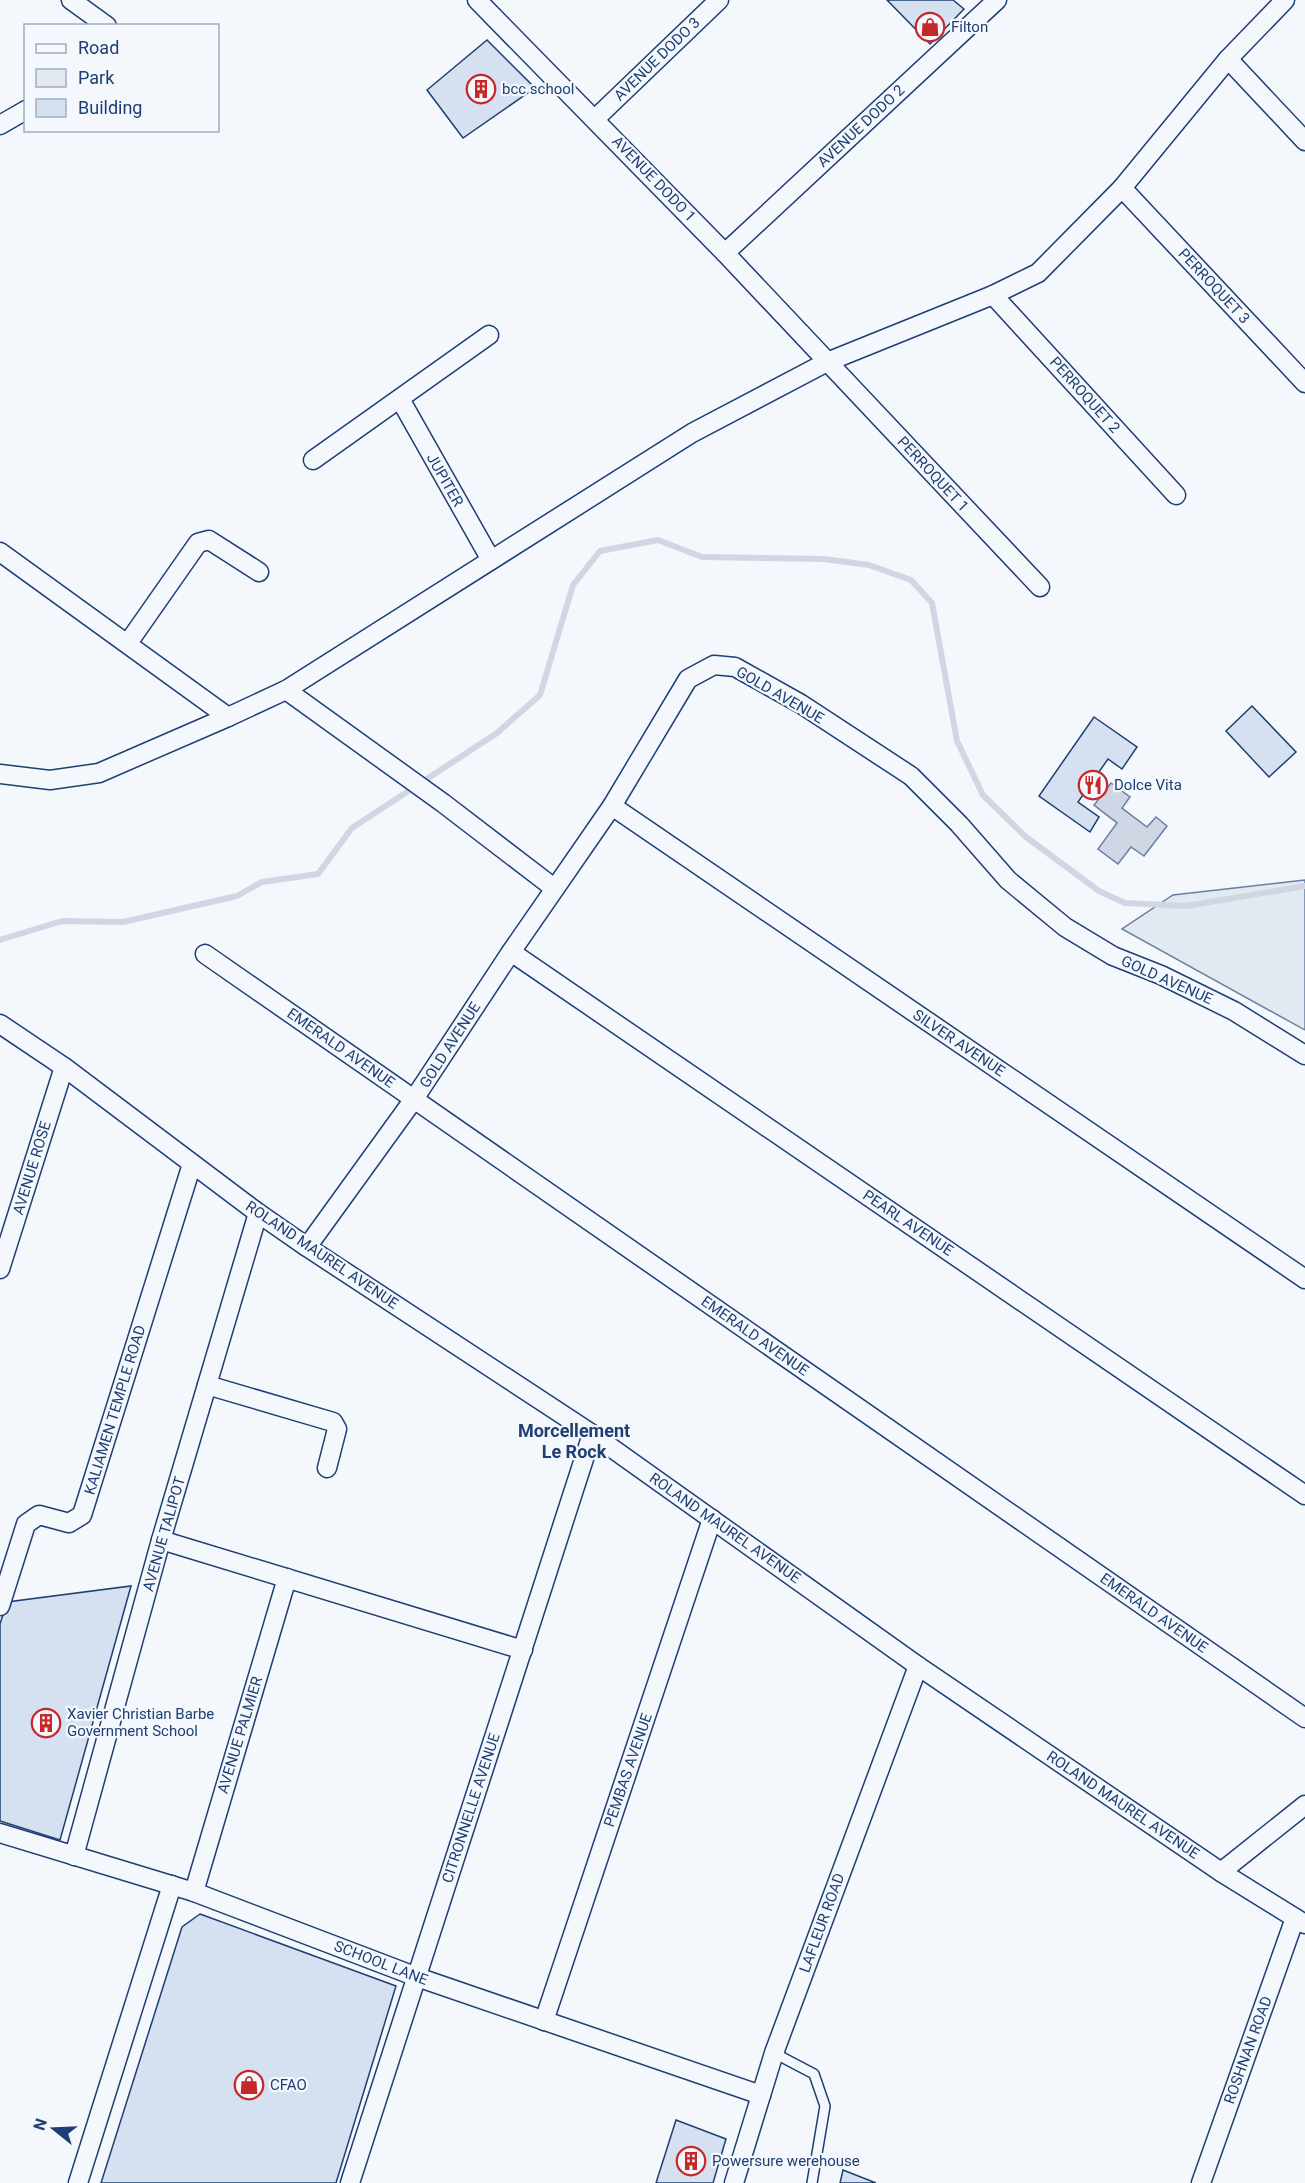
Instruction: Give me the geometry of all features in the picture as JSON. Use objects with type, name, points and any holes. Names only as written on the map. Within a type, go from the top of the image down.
[{"type":"street","points":[[71,0],[104,24]]},
{"type":"street","name":"AVENUE DODO 1","points":[[477,0],[725,253],[827,362]]},
{"type":"street","name":"AVENUE DODO 3","points":[[595,119],[719,0]]},
{"type":"street","name":"AVENUE DODO 2","points":[[725,253],[997,0]]},
{"type":"street","points":[[0,774],[50,780],[99,773],[286,690],[692,433],[827,362],[993,295],[1038,273],[1122,188],[1228,59],[1285,0]]},
{"type":"street","points":[[1228,59],[1305,141]]},
{"type":"street","points":[[0,125],[24,111]]},
{"type":"street","name":"PERROQUET 3","points":[[1122,188],[1305,383]]},
{"type":"street","name":"PERROQUET 2","points":[[993,295],[1176,495]]},
{"type":"street","points":[[313,460],[489,335]]},
{"type":"street","name":"PERROQUET 1","points":[[827,362],[1040,586]]},
{"type":"street","name":"JUPITER","points":[[399,399],[491,560]]},
{"type":"street","points":[[128,643],[198,543],[209,540],[259,572]]},
{"type":"street","points":[[0,552],[228,717]]},
{"type":"street","name":"GOLD AVENUE","points":[[307,1247],[414,1100],[554,888],[612,806],[688,679],[714,665],[735,667],[801,704],[911,776],[959,824],[1008,880],[1065,927],[1113,956],[1161,975],[1234,1011],[1305,1054]]},
{"type":"street","points":[[286,690],[443,803],[554,888]]},
{"type":"street","name":"SILVER AVENUE","points":[[612,806],[1305,1279]]},
{"type":"street","name":"PEARL AVENUE","points":[[511,952],[1305,1495]]},
{"type":"street","name":"EMERALD AVENUE","points":[[205,954],[1305,1718]]},
{"type":"street","name":"ROLAND MAUREL AVENUE","points":[[0,1024],[64,1067],[258,1213],[307,1247],[592,1434],[918,1666],[1221,1872],[1300,1921]]},
{"type":"street","name":"AVENUE ROSE","points":[[0,1269],[64,1067]]},
{"type":"street","name":"KALIAMEN TEMPLE ROAD","points":[[0,1606],[26,1524],[39,1515],[69,1522],[82,1515],[192,1164]]},
{"type":"street","name":"AVENUE TALIPOT","points":[[74,1856],[161,1540],[258,1213]]},
{"type":"street","points":[[207,1385],[333,1422],[337,1429],[327,1468]]},
{"type":"street","name":"CITRONNELLE AVENUE","points":[[350,2183],[592,1434]]},
{"type":"street","name":"PEMBAS AVENUE","points":[[544,2021],[712,1519]]},
{"type":"street","points":[[161,1540],[523,1650]]},
{"type":"street","name":"AVENUE PALMIER","points":[[194,1892],[287,1578]]},
{"type":"street","name":"LAFLEUR ROAD","points":[[734,2183],[774,2054],[918,1666]]},
{"type":"street","points":[[1221,1872],[1305,1805]]},
{"type":"street","name":"SCHOOL LANE","points":[[0,1833],[194,1892],[417,1977],[761,2095]]},
{"type":"street","points":[[78,2183],[172,1885]]},
{"type":"street","name":"ROSHNAN ROAD","points":[[1201,2183],[1300,1921]]},
{"type":"lane","points":[[774,2054],[814,2074],[825,2106],[812,2183]]},
{"type":"green space","points":[[1305,880],[1305,1030],[1122,929],[1173,895]]},
{"type":"shaded area","points":[[1111,783],[1130,797],[1122,808],[1147,827],[1156,817],[1167,826],[1144,856],[1131,847],[1118,864],[1098,849],[1117,823],[1094,805]]},
{"type":"building","name":"Filton","points":[[887,0],[953,0],[964,9],[930,44]]},
{"type":"building","name":"bcc school","points":[[487,40],[535,88],[463,138],[427,90]]},
{"type":"building","points":[[1252,706],[1296,752],[1269,777],[1226,731]]},
{"type":"building","points":[[1094,717],[1137,747],[1122,769],[1108,759],[1078,802],[1099,817],[1090,832],[1039,796]]},
{"type":"building","name":"Xavier Christian Barbe Government School","points":[[131,1586],[60,1840],[0,1821],[0,1624],[7,1602]]},
{"type":"building","name":"CFAO","points":[[200,1914],[396,1986],[336,2183],[101,2183],[182,1927]]},
{"type":"building","name":"Powersure werehouse","points":[[676,2120],[726,2139],[713,2183],[656,2183]]},
{"type":"building","points":[[843,2170],[876,2183],[840,2183]]},
{"type":"waterway","points":[[0,940],[62,921],[123,922],[237,896],[262,882],[318,874],[352,828],[497,733],[540,695],[573,585],[600,551],[658,540],[702,557],[824,559],[869,565],[911,580],[932,603],[957,741],[983,795],[1026,837],[1099,891],[1125,903],[1186,906],[1305,886]]},
{"type":"place","name":"Filton","points":[[930,27]]},
{"type":"place","name":"bcc school","points":[[481,89]]},
{"type":"place","name":"Dolce Vita","points":[[1093,785]]},
{"type":"place","name":"Xavier Christian Barbe Government School","points":[[46,1723]]},
{"type":"place","name":"CFAO","points":[[249,2085]]},
{"type":"place","name":"Powersure werehouse","points":[[691,2161]]},
{"type":"district","name":"Morcellement Le Rock","points":[[574,1441]]}]
